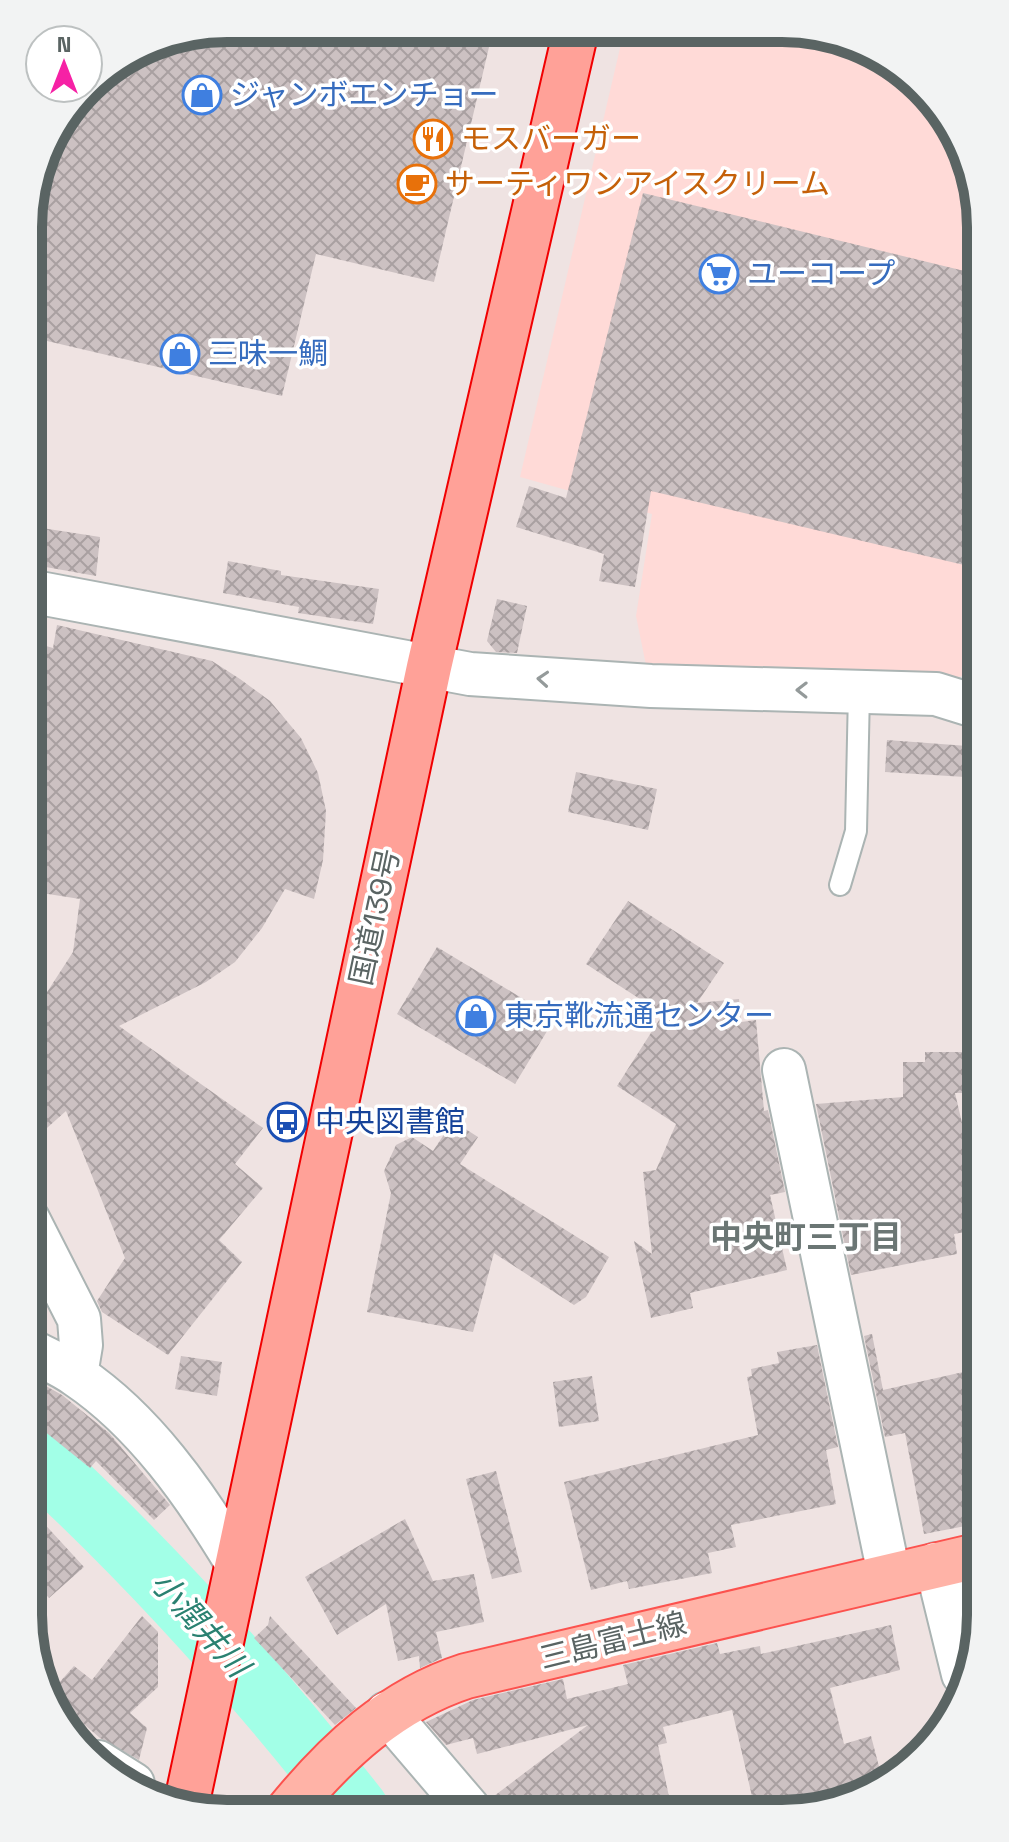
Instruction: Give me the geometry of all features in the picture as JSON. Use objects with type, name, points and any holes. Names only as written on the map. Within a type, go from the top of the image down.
[{"type":"highway","name":"国道139号","points":[[188,1796],[429,667],[573,42]]},
{"type":"main road","name":"三島富士線","points":[[299,1797],[352,1743],[387,1713],[429,1688],[466,1676],[967,1558]]},
{"type":"street","points":[[42,593],[470,674],[651,686],[936,694],[967,704]]},
{"type":"street","points":[[936,694],[967,684]]},
{"type":"street","points":[[784,1070],[889,1574]]},
{"type":"street","points":[[42,1246],[79,1319],[81,1345],[76,1375]]},
{"type":"street","points":[[42,1357],[76,1375],[128,1417],[207,1514],[236,1562]]},
{"type":"street","points":[[936,1564],[960,1662]]},
{"type":"street","points":[[387,1713],[461,1800]]},
{"type":"lane","points":[[840,885],[856,831],[859,692]]},
{"type":"shaded area","points":[[621,42],[794,42],[818,46],[864,61],[885,73],[921,105],[948,145],[957,168],[967,215],[967,675],[938,682],[648,675],[636,616],[652,514],[520,477]]},
{"type":"building","points":[[490,42],[434,282],[316,254],[282,396],[42,340],[42,227],[48,179],[73,124],[89,104],[104,104],[104,89],[124,73],[156,56],[203,44]]},
{"type":"building","points":[[643,193],[967,272],[967,566],[651,491],[635,587],[599,581],[604,554],[516,527],[529,486],[566,498]]},
{"type":"building","points":[[42,528],[100,537],[96,576],[42,566]]},
{"type":"building","points":[[228,561],[281,571],[281,575],[379,589],[373,624],[298,613],[299,607],[223,593]]},
{"type":"building","points":[[497,599],[527,606],[517,653],[496,652],[487,641]]},
{"type":"building","points":[[57,625],[212,661],[270,701],[301,738],[318,773],[326,811],[323,860],[314,899],[285,889],[262,928],[235,962],[206,982],[119,1026],[263,1128],[235,1164],[263,1188],[219,1240],[242,1262],[168,1355],[102,1312],[97,1301],[125,1258],[66,1111],[42,1132],[42,1000],[73,952],[80,899],[42,893],[42,645],[53,648]]},
{"type":"building","points":[[887,740],[967,746],[967,777],[885,772]]},
{"type":"building","points":[[576,772],[657,789],[648,830],[568,812]]},
{"type":"building","points":[[628,901],[724,963],[697,1003],[739,999],[741,1022],[756,1020],[764,1111],[768,1110],[785,1192],[770,1195],[787,1270],[690,1293],[693,1308],[651,1318],[634,1241],[652,1254],[643,1172],[656,1170],[676,1124],[617,1086],[663,1014],[586,964]]},
{"type":"building","name":"東京靴流通センター","points":[[437,947],[555,1018],[515,1084],[397,1014]]},
{"type":"building","points":[[925,1052],[967,1052],[967,1093],[955,1093],[967,1144],[967,1158],[962,1159],[967,1184],[967,1232],[954,1234],[957,1254],[851,1275],[816,1104],[903,1097],[903,1062],[925,1062]]},
{"type":"building","points":[[453,1121],[478,1137],[460,1164],[609,1257],[586,1297],[574,1305],[494,1253],[473,1332],[367,1312],[391,1193],[384,1171],[396,1145],[412,1137],[433,1151]]},
{"type":"building","points":[[872,1334],[883,1390],[967,1371],[967,1526],[924,1534],[905,1433],[885,1437],[864,1336]]},
{"type":"building","points":[[817,1345],[838,1447],[826,1450],[836,1504],[731,1525],[736,1547],[708,1553],[712,1573],[629,1589],[627,1581],[591,1590],[564,1482],[758,1435],[747,1377],[752,1376],[751,1369],[779,1363],[777,1352]]},
{"type":"building","points":[[181,1356],[222,1362],[217,1396],[175,1389]]},
{"type":"building","points":[[592,1376],[599,1421],[559,1427],[553,1382]]},
{"type":"building","points":[[42,1384],[62,1395],[109,1433],[170,1505],[154,1520],[96,1461],[90,1468],[42,1429]]},
{"type":"building","points":[[496,1471],[522,1572],[492,1579],[466,1479]]},
{"type":"building","points":[[405,1519],[433,1581],[474,1574],[484,1622],[436,1632],[442,1658],[420,1668],[419,1656],[398,1661],[386,1604],[337,1635],[305,1577]]},
{"type":"building","points":[[42,1521],[84,1567],[49,1598],[42,1591]]},
{"type":"building","points":[[142,1616],[158,1632],[158,1687],[130,1713],[147,1728],[139,1760],[100,1738],[69,1712],[57,1686],[74,1666],[92,1680]]},
{"type":"building","points":[[270,1616],[356,1708],[335,1725],[254,1638],[268,1625]]},
{"type":"building","points":[[891,1625],[900,1670],[830,1688],[844,1744],[871,1736],[880,1771],[830,1794],[753,1800],[732,1710],[663,1727],[667,1743],[658,1745],[670,1800],[490,1800],[588,1725],[477,1754],[473,1738],[446,1745],[426,1722],[473,1700],[563,1679],[567,1699],[628,1684],[623,1665],[717,1643],[720,1654],[760,1646],[761,1654]]},
{"type":"waterway","name":"小潤井川","points":[[42,1464],[159,1579],[241,1669],[349,1800]]},
{"type":"place","name":"ジャンボエンチョー","points":[[202,95]]},
{"type":"place","name":"モスバーガー","points":[[433,139]]},
{"type":"place","name":"サーティワンアイスクリーム","points":[[417,184]]},
{"type":"place","name":"ユーコープ","points":[[719,274]]},
{"type":"place","name":"三味一鯛","points":[[180,354]]},
{"type":"place","name":"東京靴流通センター","points":[[476,1016]]},
{"type":"place","name":"中央図書館","points":[[287,1122]]},
{"type":"district","name":"中央町三丁目","points":[[806,1237]]}]
